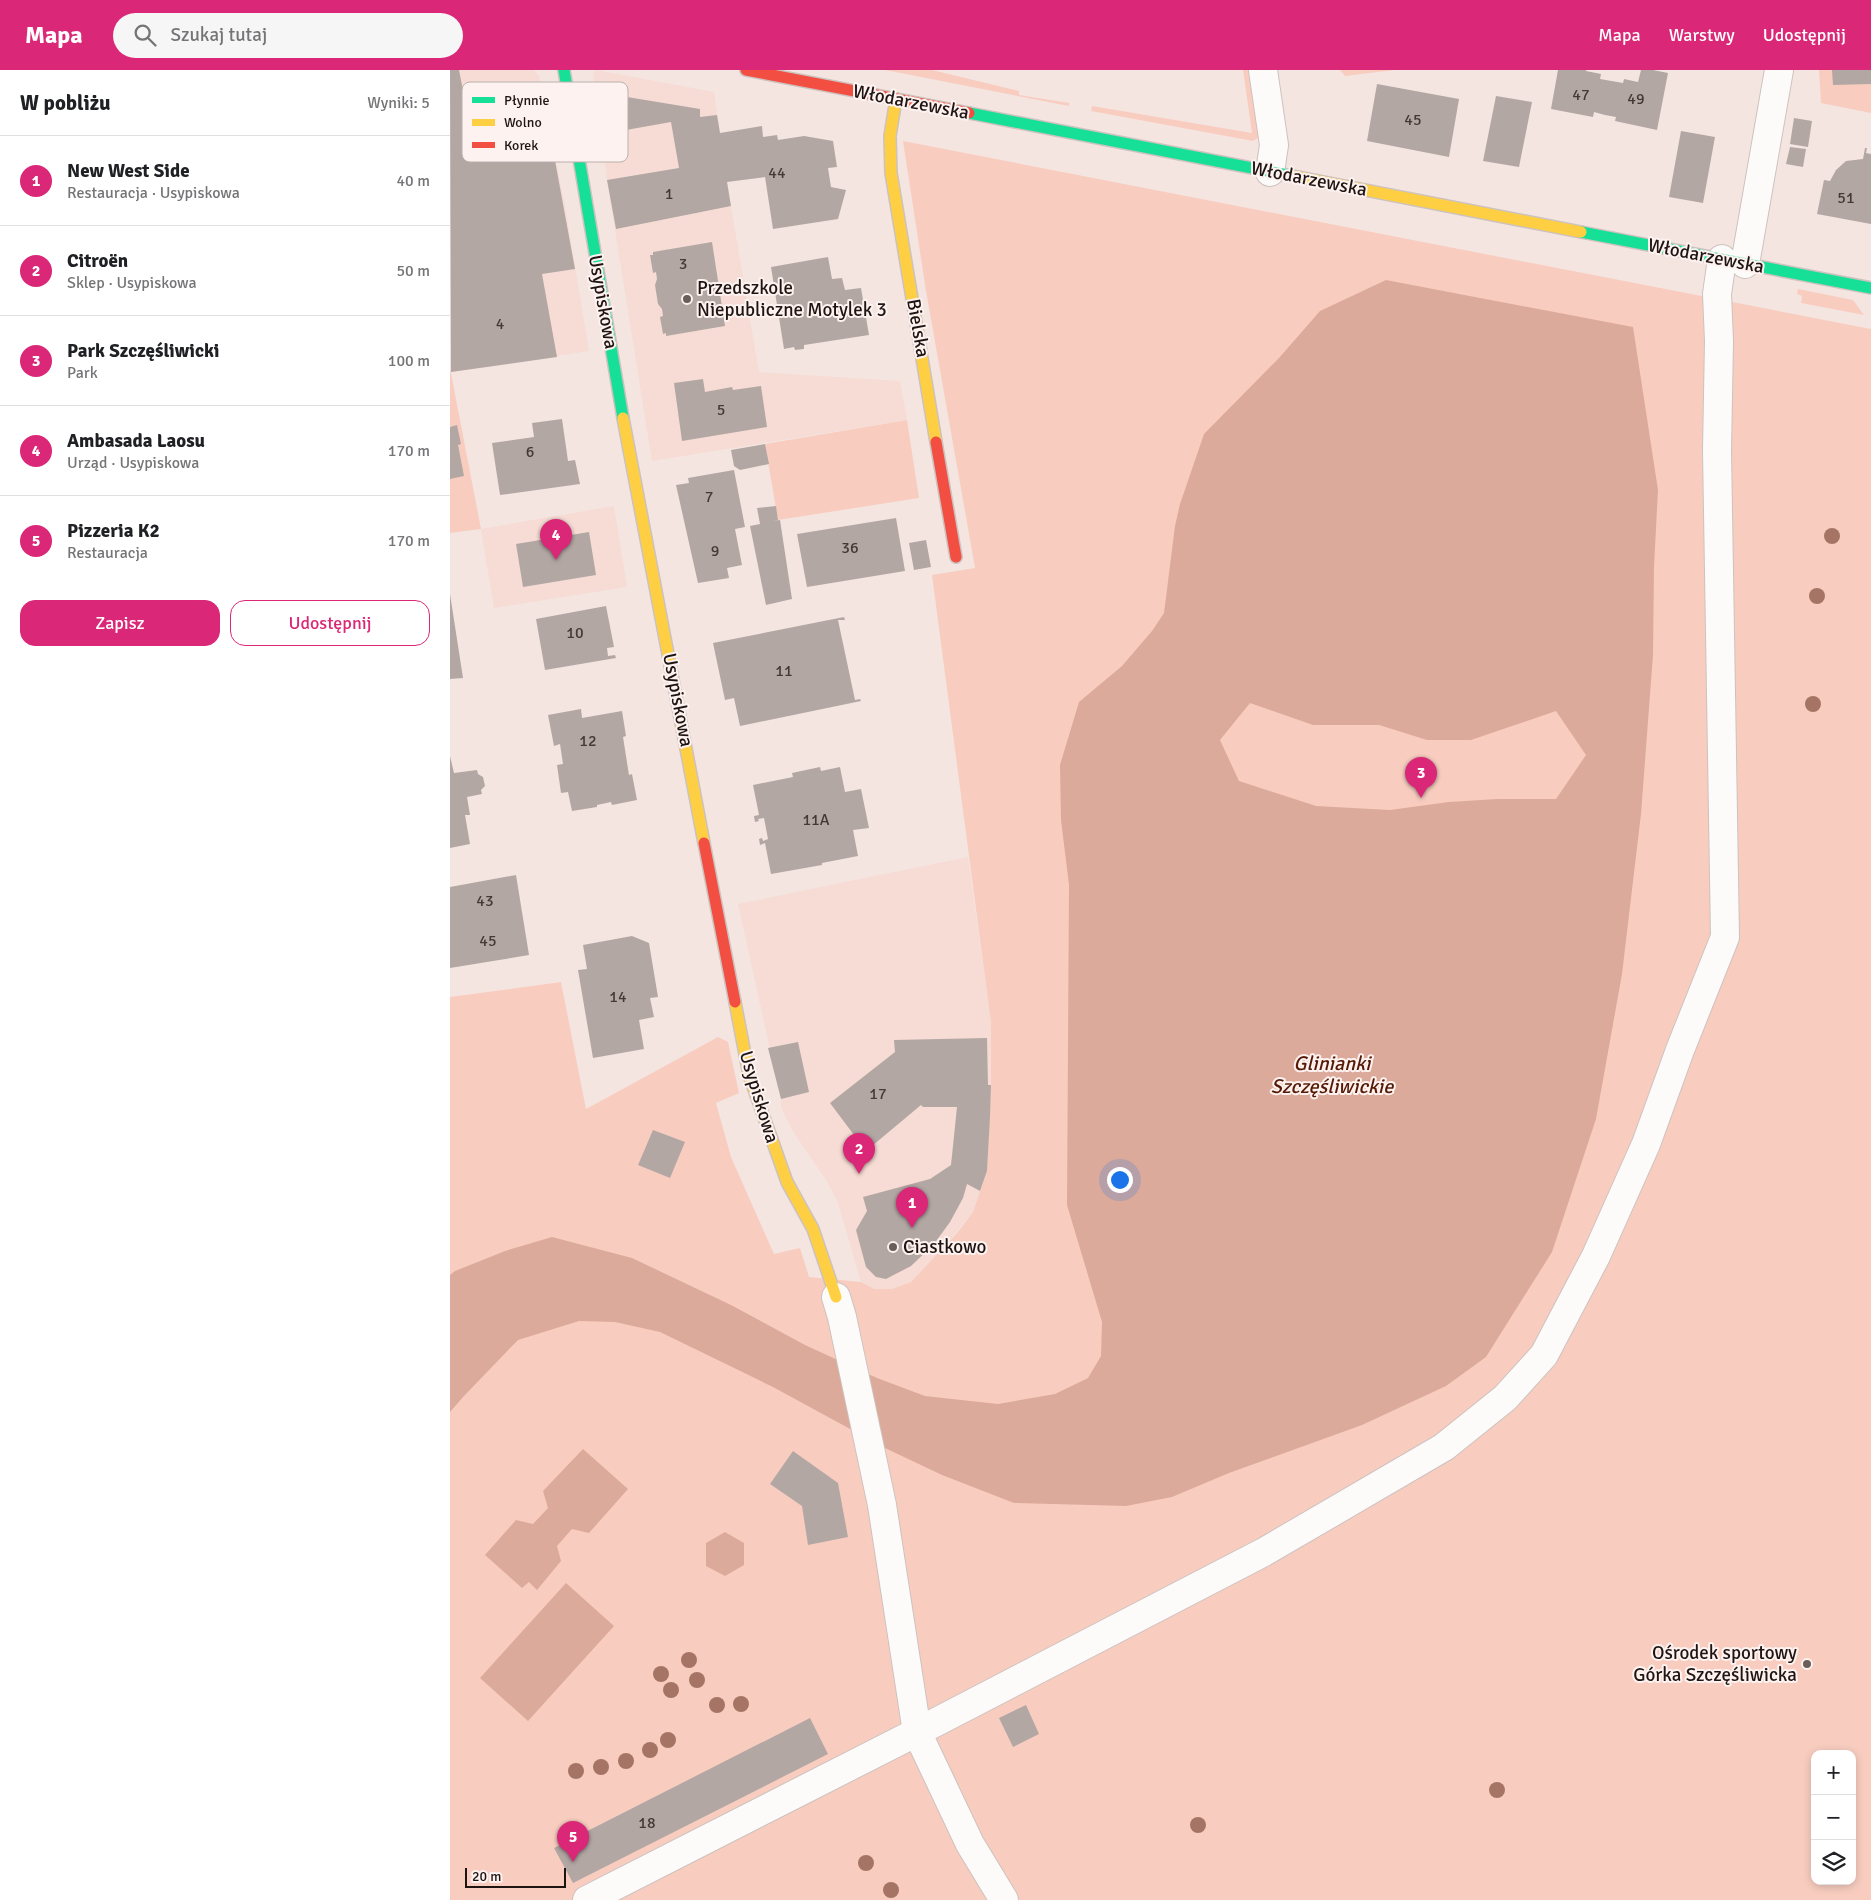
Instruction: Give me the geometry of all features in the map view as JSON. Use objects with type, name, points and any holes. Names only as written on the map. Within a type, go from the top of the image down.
[{"type":"street","name":"Włodarzewska","points":[[746,70],[792,75],[896,99],[1871,288]]},
{"type":"street","points":[[1263,70],[1274,145],[1270,172]]},
{"type":"street","points":[[587,1900],[1264,1552],[1444,1446],[1505,1398],[1544,1355],[1596,1256],[1646,1144],[1680,1050],[1725,937],[1717,450],[1719,342],[1717,294],[1734,262],[1779,70]]},
{"type":"street","name":"Bielska","points":[[896,99],[890,136],[891,173],[956,556]]},
{"type":"street","name":"Usypiskowa","points":[[580,162],[626,434],[749,1075],[787,1182],[812,1229],[839,1307]]},
{"type":"street","points":[[839,1307],[878,1486],[917,1732],[970,1844],[1004,1900]]},
{"type":"shaded area","points":[[450,70],[534,70],[539,76],[540,82],[462,82],[462,162],[556,162],[589,351],[451,372]]},
{"type":"shaded area","points":[[596,70],[714,92],[759,372],[900,381],[907,420],[652,461],[605,162],[628,162],[628,82],[594,82],[593,73]]},
{"type":"shaded area","points":[[885,70],[932,70],[1019,91],[1019,95],[1069,103],[1069,106]]},
{"type":"shaded area","points":[[1243,70],[1249,70],[1261,136],[1253,141],[1091,111],[1092,106],[1252,133]]},
{"type":"shaded area","points":[[1340,70],[1395,70],[1345,76]]},
{"type":"shaded area","points":[[1819,70],[1871,70],[1871,113],[1821,103]]},
{"type":"shaded area","points":[[903,141],[1871,329],[1871,1900],[450,1900],[450,997],[561,982],[586,1109],[718,1037],[728,1042],[739,1093],[716,1103],[731,1157],[774,1254],[800,1248],[809,1277],[861,1282],[874,1289],[892,1289],[911,1282],[957,1233],[973,1212],[987,1171],[991,1085],[991,1023],[932,575],[975,568],[926,291]]},
{"type":"shaded area","points":[[1798,289],[1853,300],[1864,315],[1801,303],[1802,296],[1797,294]]},
{"type":"shaded area","points":[[450,368],[481,529],[450,533]]},
{"type":"shaded area","points":[[907,420],[919,498],[778,520],[765,444]]},
{"type":"shaded area","points":[[614,506],[627,587],[494,608],[481,529]]},
{"type":"shaded area","points":[[968,857],[991,1023],[991,1085],[987,1171],[973,1212],[939,1253],[911,1282],[892,1289],[873,1289],[861,1282],[838,1203],[828,1183],[792,1130],[781,1107],[781,1099],[738,904]]},
{"type":"water","name":"Glinianki Szczęśliwickie","points":[[1386,280],[1633,327],[1658,490],[1654,567],[1653,655],[1641,814],[1622,974],[1596,1119],[1552,1252],[1486,1357],[1446,1386],[1362,1425],[1229,1473],[1172,1497],[1126,1506],[1014,1503],[942,1475],[885,1448],[773,1387],[660,1332],[615,1322],[579,1321],[518,1340],[450,1412],[450,1275],[455,1271],[505,1251],[552,1237],[632,1258],[731,1305],[805,1345],[877,1378],[925,1396],[998,1404],[1055,1394],[1088,1378],[1101,1356],[1102,1322],[1067,1205],[1069,885],[1061,820],[1060,765],[1079,702],[1122,666],[1152,631],[1164,613],[1175,526],[1180,504],[1204,434],[1279,358],[1320,311]],"holes":[[[1250,703],[1313,725],[1379,725],[1427,740],[1471,740],[1556,711],[1586,755],[1556,799],[1497,799],[1449,802],[1390,810],[1316,806],[1239,781],[1220,740]]]},
{"type":"water","points":[[583,1449],[628,1489],[589,1533],[572,1529],[557,1546],[561,1561],[537,1590],[529,1582],[522,1588],[485,1555],[516,1520],[533,1524],[548,1508],[543,1491]]},
{"type":"water","points":[[725,1532],[744,1543],[744,1565],[725,1576],[706,1566],[706,1543]]},
{"type":"water","points":[[566,1583],[614,1626],[528,1721],[480,1678]]},
{"type":"building","points":[[450,70],[459,70],[462,85],[462,162],[555,162],[575,269],[542,274],[557,357],[451,372]]},
{"type":"building","points":[[1558,70],[1586,70],[1601,74],[1600,79],[1623,83],[1624,79],[1638,82],[1641,70],[1668,73],[1657,130],[1615,121],[1616,117],[1594,112],[1593,117],[1551,109]]},
{"type":"building","points":[[1832,70],[1871,70],[1871,84],[1833,85]]},
{"type":"building","points":[[1377,84],[1459,99],[1449,157],[1367,141]]},
{"type":"building","points":[[1496,96],[1532,102],[1519,167],[1483,161]]},
{"type":"building","points":[[628,97],[700,109],[700,117],[717,115],[720,133],[762,126],[763,137],[777,135],[778,140],[804,136],[833,141],[837,167],[828,168],[831,187],[846,190],[838,219],[773,229],[765,177],[727,182],[731,206],[616,229],[607,180],[679,168],[671,122],[628,130]]},
{"type":"building","points":[[1794,118],[1812,121],[1808,147],[1790,144]]},
{"type":"building","points":[[1681,131],[1715,137],[1703,203],[1669,197]]},
{"type":"building","points":[[1790,147],[1806,149],[1803,167],[1786,164]]},
{"type":"building","points":[[1865,148],[1867,148],[1866,153],[1871,154],[1871,224],[1817,214],[1824,180],[1830,181],[1836,170],[1846,161],[1863,159]]},
{"type":"building","points":[[712,242],[725,326],[666,336],[666,333],[663,334],[660,317],[663,316],[662,309],[658,304],[655,285],[657,279],[656,272],[653,273],[650,255],[653,255],[653,252]]},
{"type":"building","points":[[828,257],[832,279],[842,278],[845,290],[861,288],[869,335],[804,345],[804,349],[795,350],[794,347],[784,349],[771,267]]},
{"type":"building","points":[[703,379],[705,392],[732,387],[733,390],[761,386],[767,427],[682,441],[674,383]]},
{"type":"building","points":[[562,419],[568,461],[575,460],[580,484],[500,495],[492,443],[534,437],[532,423]]},
{"type":"building","points":[[457,425],[461,444],[458,445],[464,476],[450,479],[450,427]]},
{"type":"building","points":[[765,444],[769,464],[740,470],[734,466],[731,450]]},
{"type":"building","points":[[734,470],[745,527],[735,529],[742,565],[727,568],[729,578],[698,583],[676,485],[689,483],[688,478]]},
{"type":"building","points":[[776,506],[778,520],[772,521],[780,520],[792,599],[766,605],[750,526],[760,524],[757,508]]},
{"type":"building","points":[[896,518],[905,571],[807,587],[797,534]]},
{"type":"building","points":[[589,532],[596,575],[523,587],[516,544]]},
{"type":"building","points":[[926,540],[931,567],[914,570],[909,543]]},
{"type":"building","points":[[450,594],[463,678],[450,679]]},
{"type":"building","points":[[606,606],[614,647],[607,648],[608,656],[615,655],[616,658],[545,670],[536,619]]},
{"type":"building","points":[[844,617],[845,620],[838,620],[855,700],[860,699],[861,701],[740,726],[734,698],[725,700],[713,643]]},
{"type":"building","points":[[581,709],[582,718],[622,711],[626,736],[623,737],[629,775],[632,774],[637,800],[612,805],[611,802],[597,805],[597,807],[572,811],[568,792],[561,793],[557,765],[563,764],[560,744],[554,746],[548,715]]},
{"type":"building","points":[[450,756],[454,773],[477,770],[478,774],[483,777],[485,786],[481,790],[482,794],[467,797],[470,815],[465,815],[470,844],[450,848]]},
{"type":"building","points":[[820,767],[821,771],[840,767],[845,792],[861,789],[869,828],[853,830],[858,856],[822,863],[822,865],[771,874],[765,843],[760,845],[759,839],[762,838],[763,841],[768,839],[764,818],[758,819],[759,821],[755,822],[754,816],[759,815],[753,785],[793,777],[792,773]]},
{"type":"building","points":[[516,875],[529,955],[450,968],[450,887]]},
{"type":"building","points":[[632,936],[649,943],[658,997],[650,998],[654,1017],[639,1020],[644,1049],[593,1058],[578,970],[587,969],[583,945]]},
{"type":"building","points":[[987,1038],[988,1085],[991,1085],[990,1117],[987,1171],[980,1191],[967,1184],[963,1198],[950,1222],[934,1244],[911,1266],[886,1279],[876,1277],[866,1267],[856,1230],[867,1211],[863,1197],[930,1179],[951,1165],[957,1107],[923,1107],[921,1105],[866,1151],[830,1103],[895,1052],[894,1040]]},
{"type":"building","points":[[798,1042],[809,1092],[781,1099],[768,1048]]},
{"type":"building","points":[[653,1130],[685,1142],[670,1178],[638,1165]]},
{"type":"building","points":[[793,1451],[838,1483],[848,1537],[808,1545],[802,1506],[770,1484]]},
{"type":"building","points":[[1026,1705],[1039,1734],[1013,1747],[999,1718]]},
{"type":"building","points":[[810,1718],[828,1754],[573,1883],[554,1848]]},
{"type":"traffic: fast","points":[[564,70],[566,82]]},
{"type":"traffic: fast","points":[[969,113],[1293,176]]},
{"type":"traffic: fast","points":[[580,162],[623,418]]},
{"type":"traffic: fast","points":[[1581,232],[1871,288]]},
{"type":"traffic: slow","points":[[896,99],[890,136],[891,173],[936,442]]},
{"type":"traffic: slow","points":[[1293,176],[1581,232]]},
{"type":"traffic: slow","points":[[623,418],[704,843]]},
{"type":"traffic: slow","points":[[735,1002],[749,1075],[787,1182],[813,1229],[836,1297]]},
{"type":"traffic: jam","points":[[746,70],[969,113]]},
{"type":"traffic: jam","points":[[936,442],[956,557]]},
{"type":"traffic: jam","points":[[704,843],[735,1002]]},
{"type":"place","name":"Przedszkole Niepubliczne Motylek 3","points":[[687,299]]},
{"type":"place","name":"Ambasada Laosu","points":[[556,560]]},
{"type":"place","name":"Park Szczęśliwicki","points":[[1421,798]]},
{"type":"place","name":"Citroën","points":[[859,1174]]},
{"type":"place","name":"New West Side","points":[[912,1228]]},
{"type":"place","name":"Ciastkowo","points":[[893,1247]]},
{"type":"place","name":"Ośrodek sportowy Górka Szczęśliwicka","points":[[1807,1664]]},
{"type":"place","name":"Pizzeria K2","points":[[573,1862]]}]
